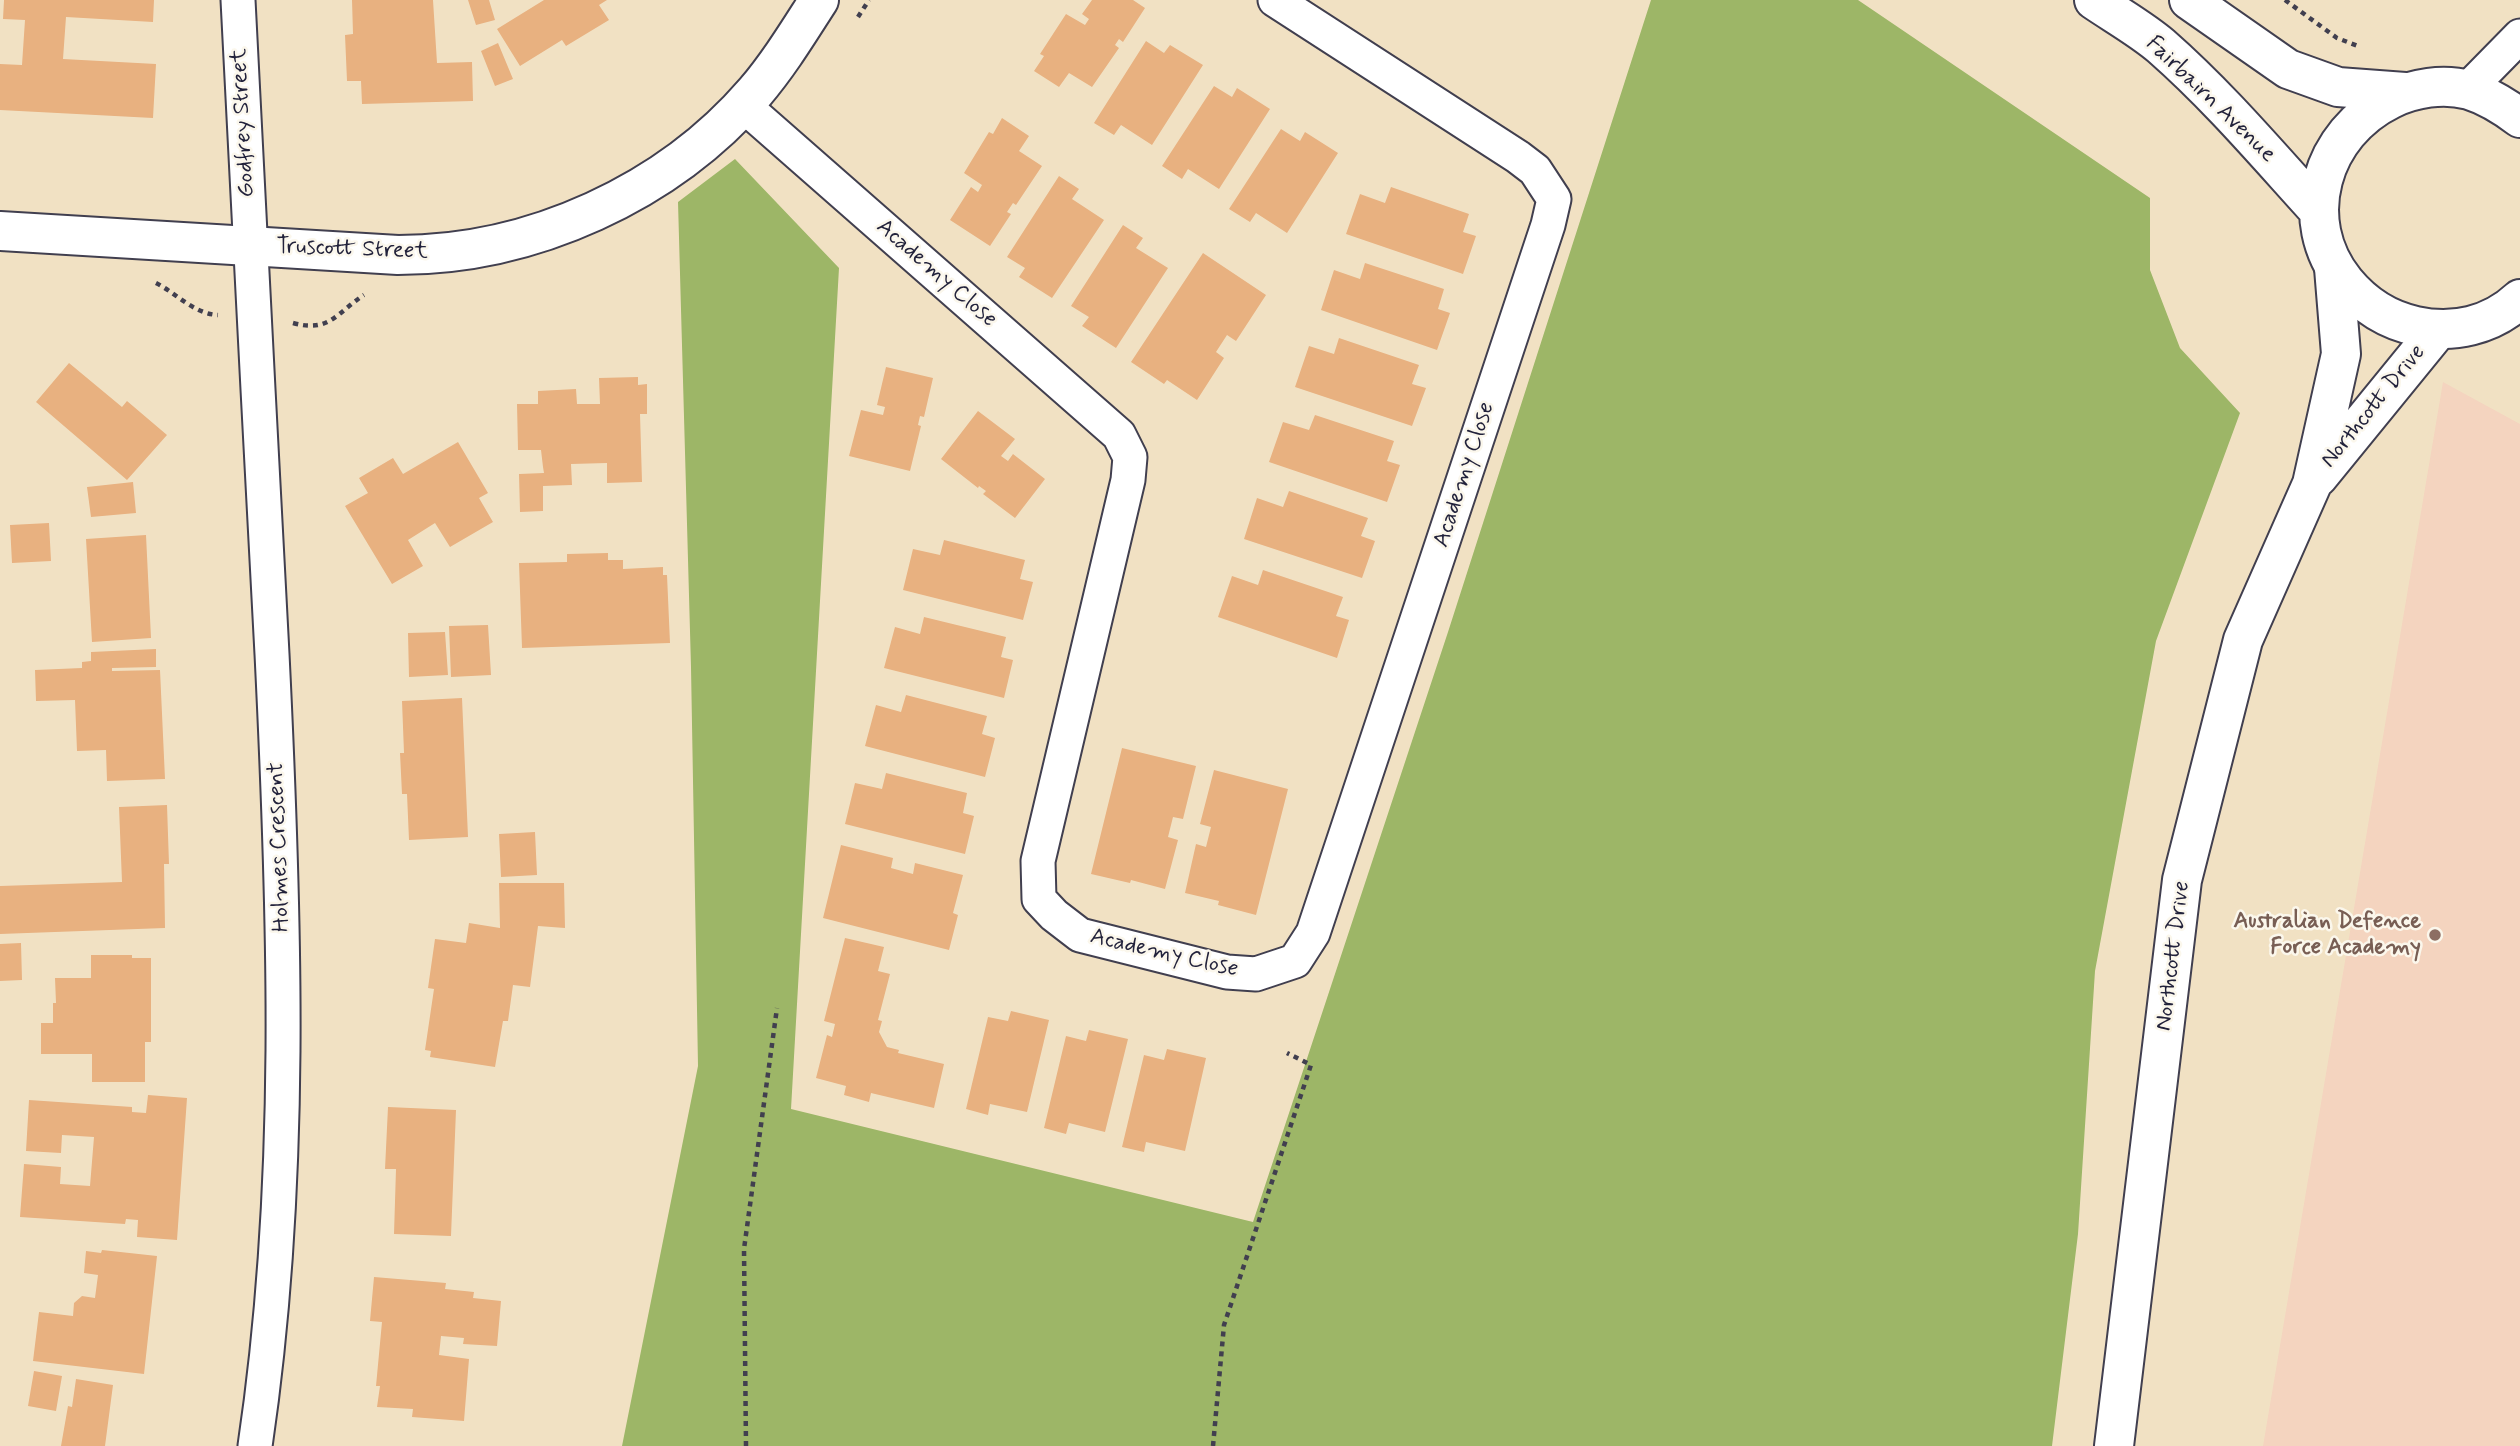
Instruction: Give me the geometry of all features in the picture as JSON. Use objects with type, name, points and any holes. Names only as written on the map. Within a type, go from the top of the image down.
[{"type":"street","name":"Godfrey Street","points":[[238,0],[250,246]]},
{"type":"street","name":"Truscott Street","points":[[0,231],[415,255],[470,249],[533,234],[580,218],[654,179],[700,145],[743,105],[766,78],[819,0]]},
{"type":"street","name":"Academy Close","points":[[743,105],[1119,435],[1130,457],[1128,480],[1038,861],[1039,899],[1054,915],[1080,935],[1227,972],[1256,974],[1295,961],[1313,933],[1548,225],[1554,199],[1535,170],[1275,0]]},
{"type":"street","name":"Fairbairn Avenue","points":[[2094,0],[2158,44],[2194,77],[2318,210]]},
{"type":"street","points":[[2189,0],[2288,69],[2338,87],[2407,92],[2437,87],[2467,90],[2498,101],[2520,118]]},
{"type":"street","points":[[2467,90],[2520,36]]},
{"type":"street","points":[[2407,92],[2371,109],[2342,136],[2324,171],[2318,210],[2322,240],[2334,268],[2360,300],[2396,322],[2437,331],[2479,324],[2510,309],[2520,299]]},
{"type":"street","name":"Holmes Crescent","points":[[250,246],[274,701],[284,956],[278,1219],[255,1446]]},
{"type":"street","name":"Northcott Drive","points":[[2114,1446],[2182,880],[2243,640],[2312,484],[2341,355],[2334,268]]},
{"type":"street","points":[[2479,324],[2520,329]]},
{"type":"street","name":"Northcott Drive","points":[[2312,484],[2437,331]]},
{"type":"path","points":[[2285,0],[2337,38],[2362,47]]},
{"type":"path","points":[[746,1446],[744,1249],[777,1009]]},
{"type":"path","points":[[1213,1446],[1224,1325],[1311,1065],[1287,1053]]},
{"type":"shaded area","name":"Australian Defence Force Academy","points":[[2443,382],[2520,424],[2520,1446],[2263,1446]]},
{"type":"green space","points":[[1651,0],[1858,0],[2150,198],[2150,270],[2180,348],[2240,413],[2156,641],[2095,971],[2078,1234],[2052,1446],[622,1446],[698,1066],[691,667],[678,202],[735,159],[839,268],[791,1109],[1253,1222],[1448,632]]},
{"type":"building","points":[[4,0],[154,0],[153,22],[66,17],[63,59],[156,64],[153,118],[0,110],[0,64],[22,65],[25,20],[3,19]]},
{"type":"building","points":[[352,0],[433,0],[437,63],[472,62],[473,101],[362,104],[361,81],[347,81],[345,35],[353,34]]},
{"type":"building","points":[[468,0],[489,0],[495,20],[476,25]]},
{"type":"building","points":[[544,0],[607,0],[599,5],[609,20],[566,46],[562,40],[520,66],[497,29]]},
{"type":"building","points":[[1092,0],[1133,0],[1145,8],[1123,42],[1119,39],[1115,45],[1119,48],[1092,87],[1069,73],[1059,87],[1034,71],[1044,56],[1040,54],[1066,14],[1085,25],[1089,19],[1082,14]]},
{"type":"building","points":[[1146,41],[1164,53],[1170,45],[1203,65],[1152,145],[1121,125],[1114,135],[1094,123]]},
{"type":"building","points":[[498,43],[513,79],[495,86],[481,51]]},
{"type":"building","points":[[1214,86],[1232,97],[1237,88],[1270,109],[1219,189],[1188,169],[1182,179],[1162,166]]},
{"type":"building","points":[[1002,118],[1029,136],[1019,151],[1042,166],[1016,205],[1013,203],[1007,212],[1011,214],[990,246],[950,220],[971,187],[978,192],[982,185],[964,173],[989,132],[993,134]]},
{"type":"building","points":[[1281,129],[1300,141],[1305,132],[1338,153],[1287,233],[1256,213],[1250,222],[1229,209]]},
{"type":"building","points":[[1059,176],[1079,189],[1072,199],[1104,220],[1052,298],[1019,277],[1025,268],[1007,257]]},
{"type":"building","points":[[1391,187],[1469,214],[1463,232],[1476,236],[1463,274],[1346,234],[1360,194],[1385,203]]},
{"type":"building","points":[[1123,225],[1143,238],[1136,248],[1168,268],[1116,348],[1082,326],[1089,317],[1071,306]]},
{"type":"building","points":[[1203,253],[1266,295],[1236,341],[1227,335],[1216,352],[1224,358],[1197,400],[1167,380],[1164,384],[1131,362]]},
{"type":"building","points":[[1365,263],[1444,289],[1438,309],[1450,313],[1437,350],[1321,310],[1334,270],[1360,279]]},
{"type":"building","points":[[1339,338],[1419,365],[1412,384],[1426,388],[1412,426],[1295,387],[1309,346],[1334,354]]},
{"type":"building","points":[[69,363],[122,407],[127,401],[167,435],[127,480],[36,402]]},
{"type":"building","points":[[886,367],[933,378],[924,417],[920,416],[918,425],[921,426],[910,471],[849,456],[861,410],[883,415],[885,407],[877,405]]},
{"type":"building","points":[[638,377],[638,385],[647,384],[647,414],[640,414],[642,482],[607,483],[607,463],[571,464],[572,485],[543,486],[543,511],[520,512],[519,474],[544,473],[541,450],[518,450],[517,404],[538,404],[538,391],[576,389],[577,404],[600,404],[599,378]]},
{"type":"building","points":[[978,411],[1015,439],[1001,456],[1008,461],[1013,454],[1045,479],[1015,518],[983,494],[986,491],[979,486],[978,488],[941,459]]},
{"type":"building","points":[[1315,415],[1394,441],[1387,461],[1400,465],[1387,502],[1269,462],[1283,422],[1309,430]]},
{"type":"building","points":[[458,442],[488,493],[479,498],[493,522],[450,547],[435,523],[408,540],[423,566],[392,584],[345,506],[368,493],[359,478],[393,458],[403,474]]},
{"type":"building","points":[[133,482],[136,513],[91,517],[87,487]]},
{"type":"building","points":[[1289,491],[1368,518],[1361,536],[1375,541],[1362,578],[1244,539],[1257,498],[1283,507]]},
{"type":"building","points":[[49,523],[51,561],[12,563],[10,525]]},
{"type":"building","points":[[146,535],[151,638],[92,642],[86,539]]},
{"type":"building","points":[[944,540],[1025,560],[1020,579],[1033,582],[1023,620],[903,590],[913,549],[940,555]]},
{"type":"building","points":[[608,553],[608,560],[623,560],[623,569],[663,567],[663,575],[667,575],[670,643],[522,648],[519,563],[567,562],[567,554]]},
{"type":"building","points":[[1263,570],[1343,597],[1336,616],[1349,620],[1337,658],[1218,617],[1232,576],[1258,585]]},
{"type":"building","points":[[924,617],[1006,637],[1001,657],[1013,660],[1004,698],[884,668],[895,627],[920,634]]},
{"type":"building","points":[[488,625],[491,675],[451,677],[449,626]]},
{"type":"building","points":[[445,632],[448,675],[409,677],[408,633]]},
{"type":"building","points":[[156,649],[156,667],[112,668],[112,671],[160,670],[165,779],[107,781],[106,750],[77,751],[75,700],[36,701],[35,670],[82,668],[82,662],[91,661],[91,652]]},
{"type":"building","points":[[906,695],[987,716],[982,734],[995,738],[985,777],[865,746],[876,705],[901,712]]},
{"type":"building","points":[[462,698],[468,837],[409,840],[407,794],[402,794],[402,701]]},
{"type":"building","points":[[1122,748],[1196,766],[1183,819],[1173,817],[1168,837],[1178,840],[1165,889],[1091,874]]},
{"type":"building","points":[[1214,770],[1288,789],[1256,915],[1218,905],[1219,901],[1185,893],[1196,844],[1206,847],[1211,827],[1200,824]]},
{"type":"building","points":[[886,773],[967,793],[963,813],[974,816],[965,854],[845,824],[855,783],[882,789]]},
{"type":"building","points":[[167,805],[169,864],[164,864],[165,928],[0,934],[0,886],[122,882],[119,807]]},
{"type":"building","points":[[535,832],[537,875],[501,877],[499,834]]},
{"type":"building","points":[[841,845],[893,858],[891,868],[913,874],[915,863],[963,875],[953,913],[958,915],[949,950],[823,918]]},
{"type":"building","points":[[499,883],[564,883],[565,928],[538,926],[530,987],[513,985],[508,1021],[503,1021],[495,1067],[430,1057],[431,1051],[425,1050],[434,989],[428,988],[435,939],[466,943],[469,923],[500,928]]},
{"type":"building","points":[[845,938],[884,947],[878,971],[890,974],[878,1020],[882,1021],[879,1032],[887,1047],[899,1050],[898,1053],[944,1064],[934,1108],[871,1093],[869,1102],[844,1095],[846,1086],[816,1078],[827,1035],[832,1037],[835,1024],[824,1021]]},
{"type":"building","points":[[21,943],[22,980],[0,981],[0,944]]},
{"type":"building","points":[[91,955],[151,958],[151,1042],[145,1042],[145,1082],[92,1082],[92,1054],[41,1054],[41,1023],[53,1023],[53,1003],[56,1003],[55,978],[91,978]]},
{"type":"building","points":[[1011,1011],[1049,1020],[1027,1112],[990,1104],[988,1115],[966,1109],[988,1017],[1008,1021]]},
{"type":"building","points":[[1089,1030],[1128,1039],[1105,1132],[1069,1123],[1066,1134],[1044,1128],[1066,1036],[1086,1041]]},
{"type":"building","points":[[1167,1049],[1206,1058],[1185,1151],[1146,1142],[1144,1152],[1122,1147],[1144,1055],[1164,1060]]},
{"type":"building","points":[[148,1095],[187,1098],[177,1240],[137,1237],[138,1220],[126,1219],[125,1224],[20,1217],[24,1164],[61,1167],[60,1184],[90,1186],[94,1137],[62,1135],[61,1153],[26,1151],[29,1100],[132,1107],[132,1112],[146,1113]]},
{"type":"building","points":[[388,1107],[456,1110],[451,1236],[394,1234],[396,1169],[385,1169]]},
{"type":"building","points":[[102,1250],[157,1256],[144,1374],[33,1361],[39,1312],[73,1316],[74,1303],[82,1296],[95,1298],[98,1275],[84,1273],[86,1251],[101,1253]]},
{"type":"building","points":[[374,1277],[446,1283],[445,1289],[474,1292],[473,1298],[501,1301],[497,1346],[463,1344],[464,1338],[441,1336],[439,1355],[469,1359],[464,1421],[412,1417],[413,1409],[377,1407],[380,1386],[376,1386],[382,1322],[370,1321]]},
{"type":"building","points":[[34,1371],[62,1376],[56,1411],[28,1406]]},
{"type":"building","points":[[76,1379],[113,1385],[105,1446],[61,1446],[68,1406],[72,1407]]},
{"type":"place","name":"Australian Defence Force Academy","points":[[2435,935]]}]
